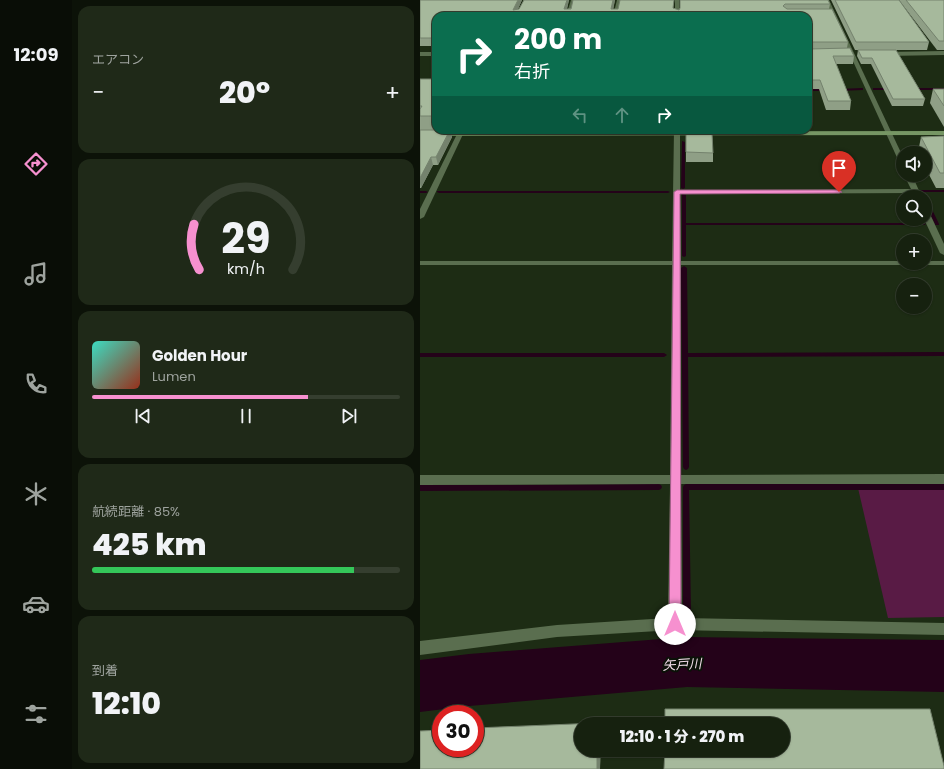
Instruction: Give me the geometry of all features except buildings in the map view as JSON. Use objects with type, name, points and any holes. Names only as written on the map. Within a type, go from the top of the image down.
[{"type":"street","points":[[569,12],[573,0]]},
{"type":"street","points":[[616,12],[619,0]]},
{"type":"street","points":[[677,0],[677,12]]},
{"type":"street","points":[[827,0],[896,148]]},
{"type":"street","points":[[826,14],[834,14]]},
{"type":"street","points":[[829,20],[836,20]]},
{"type":"street","points":[[930,48],[934,54]]},
{"type":"street","points":[[420,54],[432,54]]},
{"type":"street","points":[[844,54],[859,54]]},
{"type":"street","points":[[880,54],[944,54]]},
{"type":"street","points":[[420,134],[432,133]]},
{"type":"street","points":[[812,133],[944,133]]},
{"type":"street","points":[[420,217],[460,134]]},
{"type":"street","points":[[675,624],[678,263],[677,134]]},
{"type":"street","points":[[677,192],[896,194]]},
{"type":"street","points":[[931,226],[944,253]]},
{"type":"street","points":[[420,263],[896,263]]},
{"type":"street","points":[[932,263],[944,263]]},
{"type":"street","points":[[420,480],[944,479]]},
{"type":"street","points":[[420,648],[557,631],[675,624],[944,629]]},
{"type":"shaded area","points":[[858,488],[944,488],[944,617],[888,618]]},
{"type":"waterway","points":[[838,90],[862,89]]},
{"type":"waterway","points":[[874,89],[890,89]]},
{"type":"waterway","points":[[912,89],[944,89]]},
{"type":"waterway","points":[[812,90],[827,90]]},
{"type":"waterway","points":[[683,142],[683,188]]},
{"type":"waterway","points":[[932,191],[944,191]]},
{"type":"waterway","points":[[420,192],[426,192]]},
{"type":"waterway","points":[[439,192],[668,192]]},
{"type":"waterway","points":[[684,195],[684,224]]},
{"type":"waterway","points":[[932,214],[937,224]]},
{"type":"waterway","points":[[684,224],[896,224]]},
{"type":"waterway","points":[[684,224],[684,256]]},
{"type":"waterway","points":[[684,268],[686,467]]},
{"type":"waterway","points":[[685,355],[944,354]]},
{"type":"waterway","points":[[420,355],[664,355]]},
{"type":"waterway","points":[[420,488],[659,487]]},
{"type":"waterway","points":[[686,487],[944,487]]},
{"type":"waterway","points":[[686,489],[687,613]]},
{"type":"waterway","name":"矢戸川","points":[[420,686],[469,680],[687,662],[944,666]]},
{"type":"route","points":[[675,624],[678,263],[677,192],[839,192]]}]
